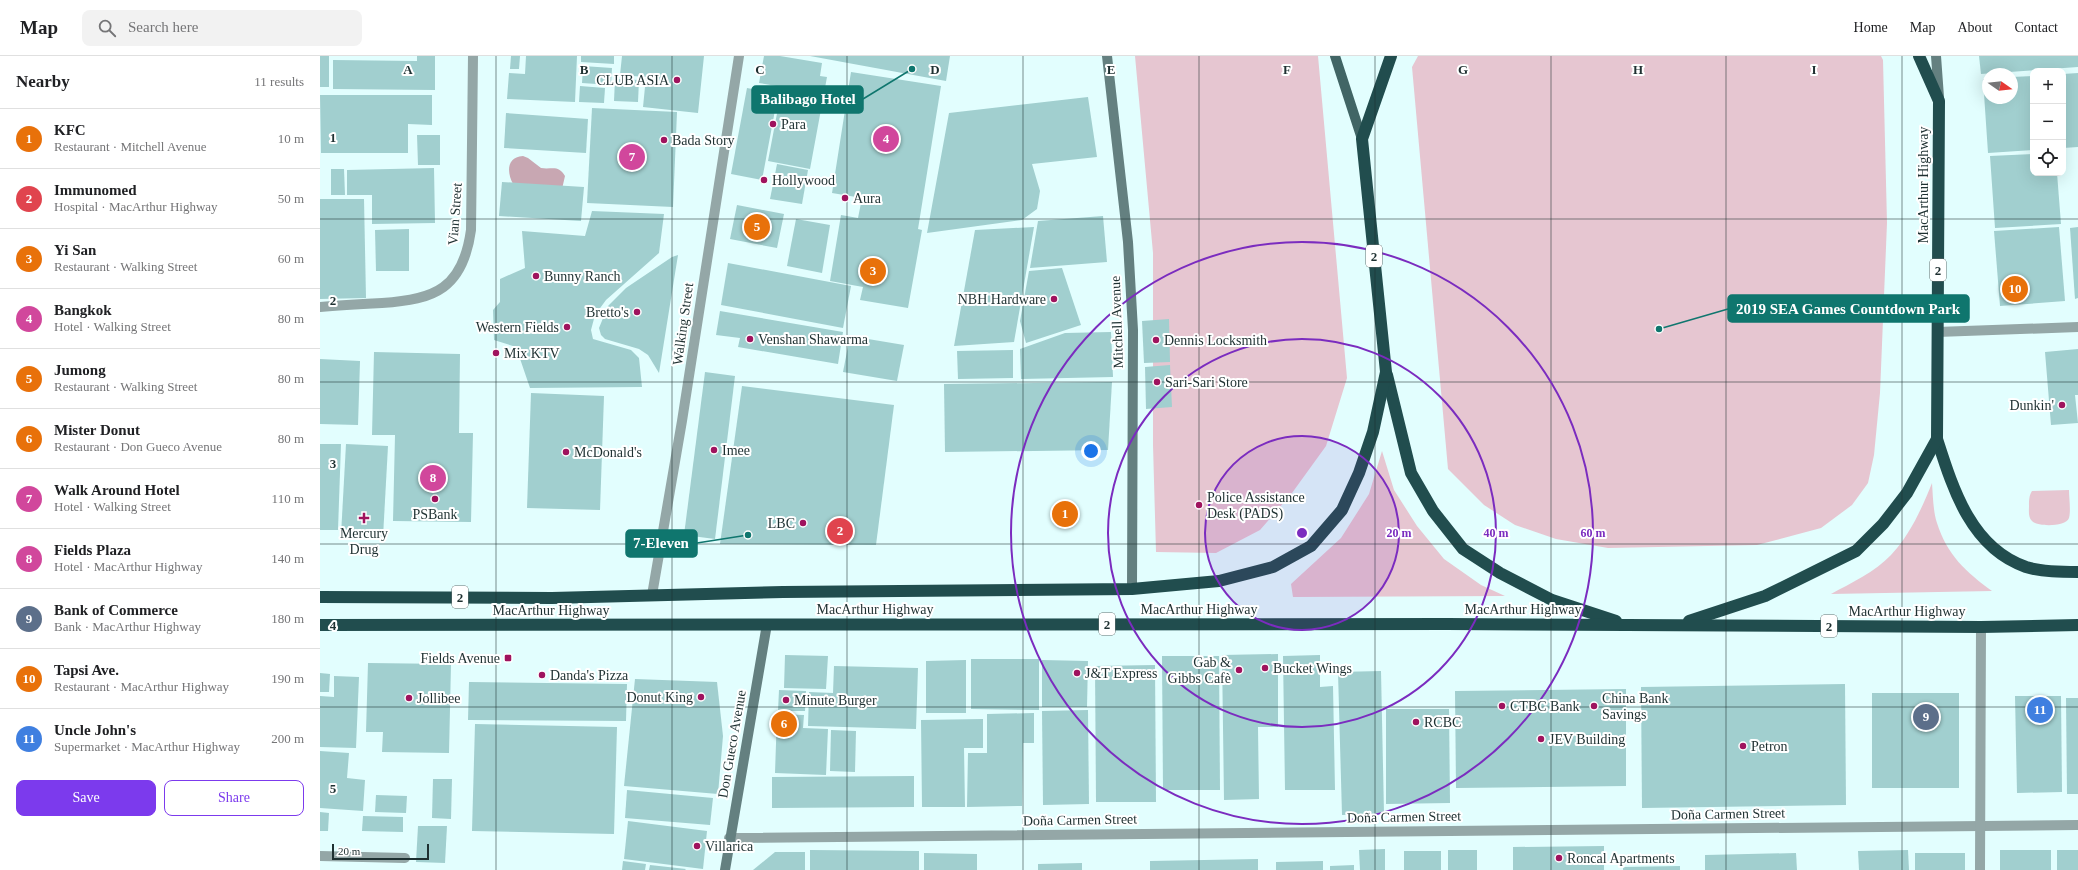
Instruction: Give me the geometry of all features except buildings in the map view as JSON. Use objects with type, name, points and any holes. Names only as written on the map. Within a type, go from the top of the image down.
[{"type":"highway","name":"MacArthur Highway","points":[[320,597],[552,598],[652,595],[1132,589],[1219,581],[1274,566],[1311,546],[1342,510],[1359,473],[1373,432],[1386,372],[1362,139],[1391,56]]},
{"type":"highway","name":"MacArthur Highway","points":[[1919,56],[1939,101],[1937,439],[1948,472],[1965,513],[1985,541],[2007,559],[2027,568],[2078,572]]},
{"type":"highway","points":[[1386,372],[1411,473],[1433,511],[1463,549],[1500,573],[1552,600],[1628,624]]},
{"type":"highway","points":[[1678,625],[1765,596],[1856,551],[1883,524],[1907,493],[1937,439]]},
{"type":"highway","name":"MacArthur Highway","points":[[320,625],[1628,624],[1980,627],[2078,625]]},
{"type":"main road","name":"Mitchell Avenue","points":[[1107,56],[1128,242],[1133,330],[1132,589]]},
{"type":"main road","points":[[1335,56],[1362,139]]},
{"type":"main road","points":[[1936,56],[1939,101]]},
{"type":"main road","name":"Don Gueco Avenue","points":[[725,870],[729,838],[767,624]]},
{"type":"street","name":"Vian Street","points":[[320,307],[407,302],[428,296],[447,285],[459,270],[468,250],[471,230],[474,56]]},
{"type":"street","name":"Walking Street","points":[[652,595],[682,421],[739,56]]},
{"type":"street","points":[[1937,332],[2078,327]]},
{"type":"street","points":[[1980,627],[1980,870]]},
{"type":"street","name":"Doña Carmen Street","points":[[729,838],[2078,825]]},
{"type":"street","points":[[320,856],[405,858]]},
{"type":"shaded area","points":[[1135,56],[1318,56],[1347,378],[1326,446],[1292,493],[1260,530],[1216,553],[1156,552],[1153,445],[1153,253]]},
{"type":"shaded area","points":[[1418,56],[1881,56],[1883,60],[1887,223],[1880,393],[1874,455],[1868,483],[1852,505],[1821,528],[1757,545],[1608,548],[1556,539],[1515,525],[1484,505],[1448,469],[1412,67]]},
{"type":"shaded area","points":[[523,156],[541,168],[554,168],[560,170],[565,176],[562,189],[513,184],[509,166],[513,159]]},
{"type":"shaded area","points":[[1382,451],[1394,490],[1417,526],[1444,559],[1481,585],[1505,596],[1293,597],[1291,584],[1341,538],[1369,494]]},
{"type":"shaded area","points":[[1932,483],[1933,503],[1936,518],[1946,544],[1958,562],[1992,591],[1831,594],[1878,567],[1891,555],[1910,530]]},
{"type":"shaded area","points":[[2069,490],[2070,511],[2067,521],[2063,523],[2045,525],[2032,521],[2029,514],[2029,502],[2032,491]]},
{"type":"place","name":"Balibago Hotel","points":[[912,69]]},
{"type":"place","name":"CLUB ASIA","points":[[677,80]]},
{"type":"place","name":"Para","points":[[773,124]]},
{"type":"place","name":"Bangkok","points":[[886,139]]},
{"type":"place","name":"Bada Story","points":[[664,140]]},
{"type":"place","name":"Walk Around Hotel","points":[[632,157]]},
{"type":"place","name":"Hollywood","points":[[764,180]]},
{"type":"place","name":"Aura","points":[[845,198]]},
{"type":"place","name":"Jumong","points":[[757,227]]},
{"type":"place","name":"Yi San","points":[[873,271]]},
{"type":"place","name":"Bunny Ranch","points":[[536,276]]},
{"type":"place","name":"Tapsi Ave.","points":[[2015,289]]},
{"type":"place","name":"NBH Hardware","points":[[1054,299]]},
{"type":"place","name":"Bretto's","points":[[637,312]]},
{"type":"place","name":"Western Fields","points":[[567,327]]},
{"type":"place","name":"2019 SEA Games Countdown Park","points":[[1659,329]]},
{"type":"place","name":"Venshan Shawarma","points":[[750,339]]},
{"type":"place","name":"Dennis Locksmith","points":[[1156,340]]},
{"type":"place","name":"Mix KTV","points":[[496,353]]},
{"type":"place","name":"Sari-Sari Store","points":[[1157,382]]},
{"type":"place","name":"Dunkin'","points":[[2062,405]]},
{"type":"place","name":"Imee","points":[[714,450]]},
{"type":"place","name":"McDonald's","points":[[566,452]]},
{"type":"place","name":"Fields Plaza","points":[[433,478]]},
{"type":"place","name":"PSBank","points":[[435,499]]},
{"type":"place","name":"Police Assistance Desk (PADS)","points":[[1199,505]]},
{"type":"place","name":"KFC","points":[[1065,514]]},
{"type":"place","name":"Mercury Drug","points":[[364,518]]},
{"type":"place","name":"LBC","points":[[803,523]]},
{"type":"place","name":"Immunomed","points":[[840,531]]},
{"type":"place","name":"7-Eleven","points":[[748,535]]},
{"type":"place","name":"Fields Avenue","points":[[508,658]]},
{"type":"place","name":"Bucket Wings","points":[[1265,668]]},
{"type":"place","name":"Gab & Gibbs Cafè","points":[[1239,670]]},
{"type":"place","name":"J&T Express","points":[[1077,673]]},
{"type":"place","name":"Danda's Pizza","points":[[542,675]]},
{"type":"place","name":"Donut King","points":[[701,697]]},
{"type":"place","name":"Jollibee","points":[[409,698]]},
{"type":"place","name":"Minute Burger","points":[[786,700]]},
{"type":"place","name":"CTBC Bank","points":[[1502,706]]},
{"type":"place","name":"China Bank Savings","points":[[1594,706]]},
{"type":"place","name":"Uncle John's","points":[[2040,710]]},
{"type":"place","name":"Bank of Commerce","points":[[1926,717]]},
{"type":"place","name":"RCBC","points":[[1416,722]]},
{"type":"place","name":"Mister Donut","points":[[784,724]]},
{"type":"place","name":"JEV Building","points":[[1541,739]]},
{"type":"place","name":"Petron","points":[[1743,746]]},
{"type":"place","name":"Villarica","points":[[697,846]]},
{"type":"place","name":"Roncal Apartments","points":[[1559,858]]}]
